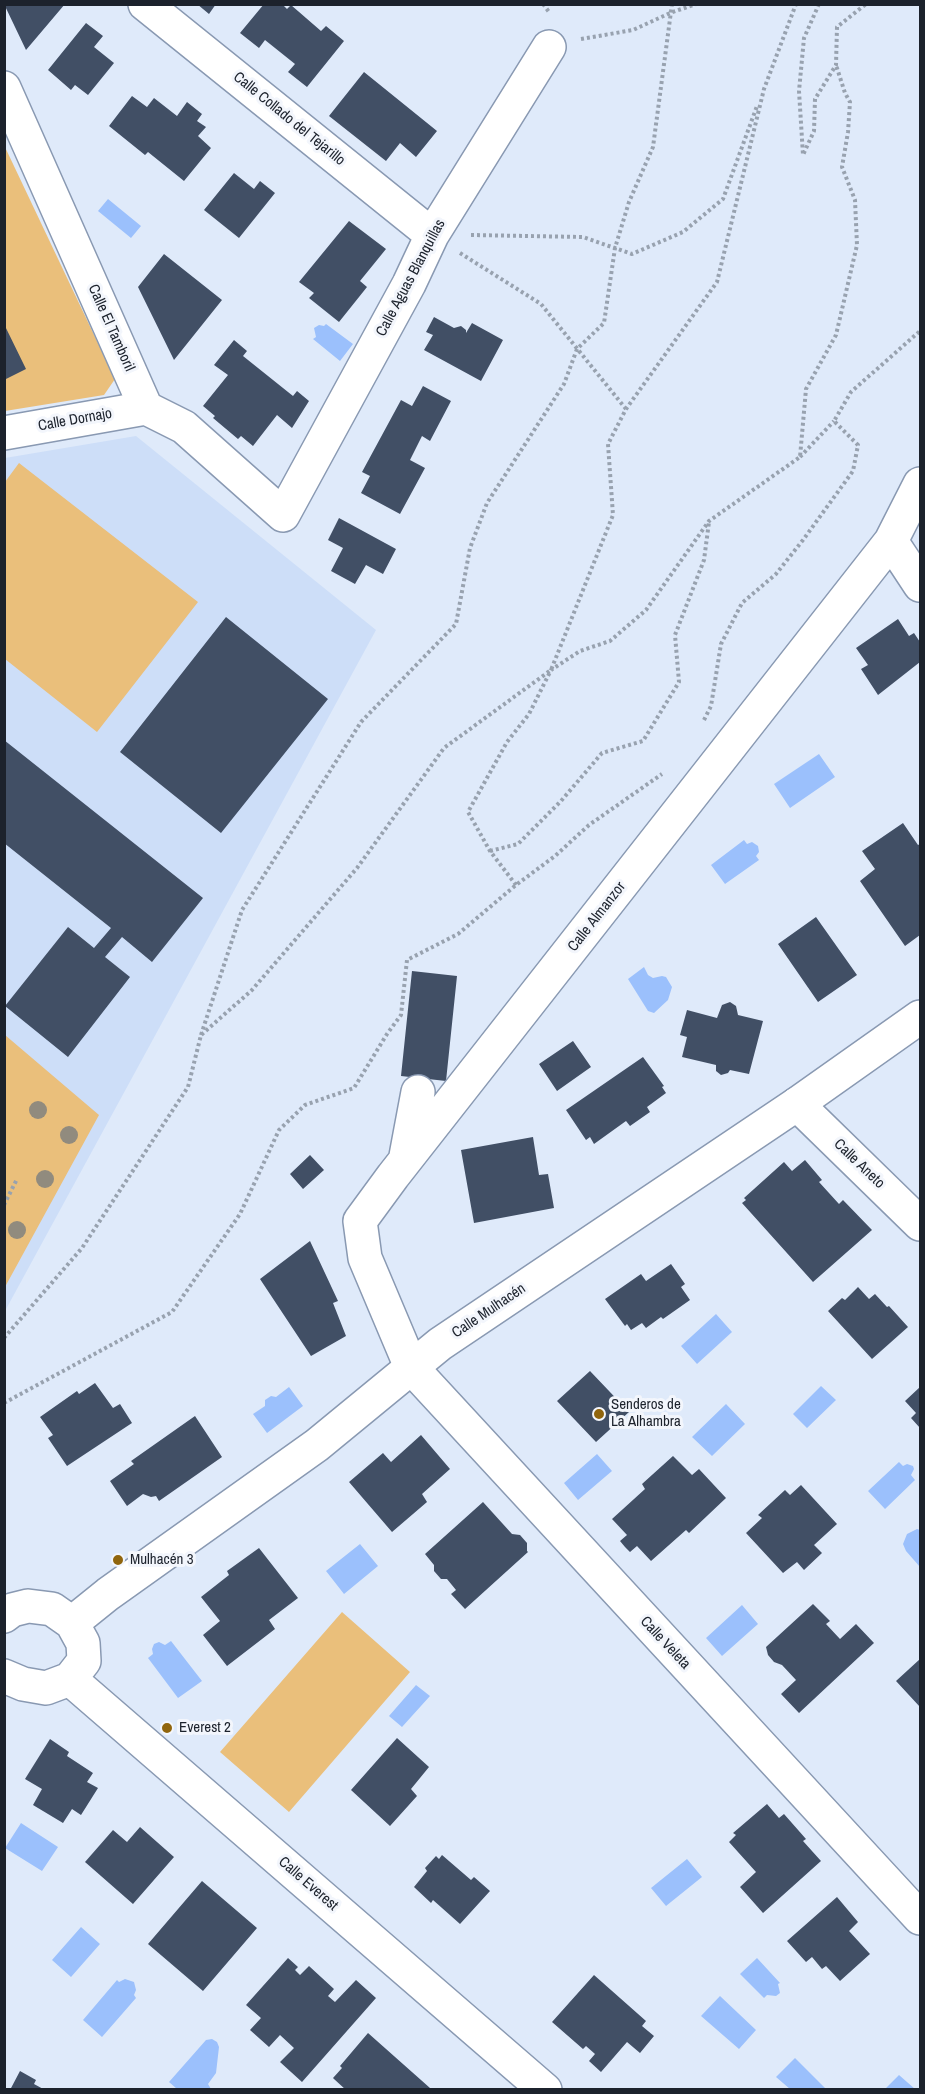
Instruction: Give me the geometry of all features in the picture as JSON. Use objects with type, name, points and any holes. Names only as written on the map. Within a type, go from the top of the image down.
[{"type":"street","name":"Calle Collado del Tejarillo","points":[[146,4],[432,235]]},
{"type":"street","name":"Calle Aguas Blanquillas","points":[[146,408],[184,427],[282,515],[409,284],[432,235],[549,47]]},
{"type":"street","name":"Calle El Tamboril","points":[[4,88],[146,408]]},
{"type":"street","name":"Calle Dornajo","points":[[4,433],[146,408]]},
{"type":"street","name":"Calle Almanzor","points":[[411,1367],[364,1258],[360,1221],[891,541],[921,484]]},
{"type":"street","points":[[891,541],[921,585]]},
{"type":"street","name":"Calle Mulhacén","points":[[72,1623],[108,1594],[316,1445],[449,1338],[797,1104],[921,1017]]},
{"type":"street","points":[[405,1161],[418,1092]]},
{"type":"street","name":"Calle Aneto","points":[[797,1104],[921,1224]]},
{"type":"street","name":"Calle Veleta","points":[[411,1367],[921,1918]]},
{"type":"street","points":[[4,1676],[23,1684],[46,1688],[70,1679],[84,1662],[83,1643],[72,1623],[52,1609],[7,1604]]},
{"type":"street","name":"Calle Everest","points":[[70,1679],[545,2090]]},
{"type":"path","points":[[4,1338],[82,1248],[188,1087],[201,1035],[242,910],[361,722],[456,624],[470,548],[487,503],[564,384],[577,349],[604,323],[615,248],[629,202],[653,147],[672,4]]},
{"type":"path","points":[[549,47],[633,30],[696,4]]},
{"type":"path","points":[[432,235],[583,237],[632,254],[683,232],[723,199],[796,4]]},
{"type":"path","points":[[819,4],[804,38],[799,91],[803,154],[814,131],[816,99],[836,65]]},
{"type":"path","points":[[800,457],[806,389],[836,335],[857,245],[855,200],[842,167],[850,102],[836,65],[837,27],[866,4]]},
{"type":"path","points":[[516,885],[490,851],[468,812],[507,742],[529,714],[551,670],[614,515],[608,444],[626,409],[717,282],[764,88]]},
{"type":"path","points":[[432,235],[541,304],[626,409]]},
{"type":"path","points":[[201,1035],[252,990],[357,868],[444,748],[580,651],[610,641],[645,610],[709,521],[800,457],[834,421],[851,392],[921,331]]},
{"type":"path","points":[[703,722],[711,706],[721,644],[742,603],[776,574],[853,471],[858,445],[834,421]]},
{"type":"path","points":[[490,851],[518,844],[561,801],[602,753],[643,741],[680,682],[675,635],[704,560],[709,521]]},
{"type":"path","points":[[4,1402],[172,1312],[240,1214],[279,1130],[305,1105],[354,1088],[401,1015],[407,960],[458,934],[516,885],[555,856],[589,825],[631,798],[668,770]]},
{"type":"path","points":[[4,1205],[17,1179]]},
{"type":"shaded area","points":[[4,145],[115,379],[104,395],[5,411]]},
{"type":"shaded area","points":[[136,436],[376,630],[5,1311],[5,458]]},
{"type":"shaded area","points":[[19,463],[198,602],[97,732],[5,659],[5,482]]},
{"type":"shaded area","points":[[5,1035],[99,1115],[5,1287]]},
{"type":"shaded area","points":[[342,1612],[410,1672],[289,1812],[220,1752]]},
{"type":"water","points":[[108,199],[141,226],[131,238],[98,211]]},
{"type":"water","points":[[326,324],[353,344],[340,361],[313,339],[316,337],[314,328]]},
{"type":"water","points":[[819,754],[835,777],[790,808],[774,784]]},
{"type":"water","points":[[744,840],[747,844],[752,842],[758,846],[759,852],[756,856],[759,860],[725,884],[711,865]]},
{"type":"water","points":[[644,967],[648,975],[653,978],[666,977],[672,987],[668,1000],[654,1013],[648,1011],[628,979]]},
{"type":"water","points":[[716,1314],[732,1332],[697,1364],[681,1346]]},
{"type":"water","points":[[821,1386],[836,1400],[807,1428],[793,1414]]},
{"type":"water","points":[[289,1387],[303,1406],[267,1433],[253,1414],[265,1406],[265,1400],[271,1396],[276,1397]]},
{"type":"water","points":[[726,1404],[745,1424],[712,1456],[692,1437]]},
{"type":"water","points":[[597,1454],[612,1471],[578,1500],[564,1483]]},
{"type":"water","points":[[899,1462],[903,1466],[907,1464],[913,1466],[911,1475],[915,1480],[885,1509],[868,1491]]},
{"type":"water","points":[[917,1529],[920,1530],[920,1567],[903,1544],[907,1534]]},
{"type":"water","points":[[360,1544],[378,1566],[344,1594],[326,1571]]},
{"type":"water","points":[[742,1605],[758,1624],[722,1656],[706,1638]]},
{"type":"water","points":[[171,1641],[202,1681],[178,1698],[148,1658],[153,1654],[154,1644],[159,1642],[165,1645]]},
{"type":"water","points":[[416,1685],[430,1696],[402,1727],[389,1716]]},
{"type":"water","points":[[21,1823],[58,1847],[42,1871],[5,1848]]},
{"type":"water","points":[[687,1859],[702,1877],[666,1906],[651,1888]]},
{"type":"water","points":[[81,1927],[100,1944],[71,1977],[52,1960]]},
{"type":"water","points":[[757,1958],[780,1983],[778,1984],[780,1993],[776,1996],[767,1995],[764,1998],[740,1974]]},
{"type":"water","points":[[125,1979],[134,1982],[136,1998],[102,2037],[83,2020],[117,1980],[119,1982]]},
{"type":"water","points":[[720,1996],[756,2030],[739,2049],[701,2016]]},
{"type":"water","points":[[212,2039],[219,2047],[216,2073],[208,2084],[211,2089],[177,2089],[169,2082],[206,2040]]},
{"type":"water","points":[[795,2058],[826,2089],[790,2089],[776,2077]]},
{"type":"water","points":[[899,2075],[915,2089],[885,2089]]},
{"type":"building","points":[[4,4],[65,4],[26,50]]},
{"type":"building","points":[[197,4],[216,4],[209,14]]},
{"type":"building","points":[[264,4],[282,4],[287,9],[291,5],[321,31],[326,26],[344,41],[307,87],[288,72],[295,64],[265,40],[259,48],[240,33]]},
{"type":"building","points":[[86,23],[103,36],[94,47],[114,63],[88,95],[75,85],[71,90],[48,70]]},
{"type":"building","points":[[364,72],[437,131],[416,157],[400,143],[386,161],[329,116]]},
{"type":"building","points":[[132,96],[147,107],[154,98],[177,116],[187,102],[202,114],[197,121],[206,127],[198,136],[211,148],[184,181],[148,152],[145,155],[109,126]]},
{"type":"building","points":[[234,173],[254,189],[260,181],[275,193],[239,238],[204,210]]},
{"type":"building","points":[[349,221],[386,249],[360,281],[367,287],[339,322],[309,298],[314,293],[299,282]]},
{"type":"building","points":[[164,254],[222,300],[174,360],[138,287]]},
{"type":"building","points":[[434,317],[454,328],[461,326],[466,333],[472,323],[503,340],[481,381],[424,350],[433,335],[426,332]]},
{"type":"building","points":[[4,324],[26,369],[4,380]]},
{"type":"building","points":[[234,340],[247,351],[243,356],[293,396],[297,391],[309,401],[292,428],[277,415],[253,446],[241,436],[238,439],[213,418],[215,416],[203,406],[228,375],[214,365]]},
{"type":"building","points":[[423,386],[451,401],[430,441],[422,436],[410,460],[425,468],[400,514],[361,493],[370,476],[362,472],[401,400],[412,406]]},
{"type":"building","points":[[339,518],[396,549],[383,574],[366,565],[355,584],[331,571],[343,548],[328,540]]},
{"type":"building","points":[[226,617],[328,699],[221,833],[120,752]]},
{"type":"building","points":[[898,619],[909,636],[914,633],[920,642],[920,662],[878,695],[861,669],[868,665],[856,648]]},
{"type":"building","points":[[4,740],[203,898],[152,962],[122,937],[105,957],[130,977],[68,1057],[5,1006],[68,927],[94,948],[111,928],[4,843]]},
{"type":"building","points":[[903,823],[918,845],[920,844],[920,935],[905,946],[860,881],[875,869],[862,851]]},
{"type":"building","points":[[816,917],[857,975],[818,1002],[778,944]]},
{"type":"building","points":[[412,971],[457,976],[446,1081],[401,1076]]},
{"type":"building","points":[[730,1002],[736,1006],[738,1015],[763,1021],[749,1074],[730,1070],[721,1075],[716,1071],[716,1065],[682,1057],[687,1037],[680,1035],[687,1010],[717,1018],[722,1005]]},
{"type":"building","points":[[573,1041],[591,1067],[557,1091],[539,1064]]},
{"type":"building","points":[[643,1057],[664,1086],[662,1087],[666,1093],[647,1107],[650,1112],[630,1126],[626,1121],[594,1144],[590,1137],[586,1140],[566,1110]]},
{"type":"building","points":[[533,1137],[539,1175],[548,1174],[554,1208],[474,1223],[461,1150]]},
{"type":"building","points":[[310,1155],[324,1170],[303,1189],[290,1174]]},
{"type":"building","points":[[805,1160],[822,1180],[819,1182],[839,1204],[843,1200],[872,1230],[813,1282],[742,1203],[746,1200],[744,1198],[784,1162],[792,1171]]},
{"type":"building","points":[[310,1241],[338,1301],[333,1303],[346,1336],[311,1356],[260,1279]]},
{"type":"building","points":[[671,1264],[685,1284],[681,1287],[690,1300],[646,1328],[642,1323],[631,1330],[627,1324],[625,1326],[605,1299],[641,1274],[646,1281]]},
{"type":"building","points":[[858,1287],[869,1299],[875,1294],[908,1327],[872,1359],[828,1311],[842,1298],[845,1300]]},
{"type":"building","points":[[590,1371],[629,1412],[596,1442],[557,1401]]},
{"type":"building","points":[[95,1383],[113,1408],[120,1404],[132,1423],[67,1466],[48,1438],[53,1435],[40,1417],[77,1391],[79,1394]]},
{"type":"building","points":[[920,1387],[920,1428],[911,1418],[916,1413],[905,1401]]},
{"type":"building","points":[[195,1416],[222,1457],[159,1501],[156,1496],[143,1494],[127,1506],[110,1481],[134,1464],[131,1461]]},
{"type":"building","points":[[421,1435],[450,1469],[422,1494],[427,1502],[392,1532],[349,1482],[383,1453],[391,1462]]},
{"type":"building","points":[[673,1456],[692,1475],[699,1469],[726,1498],[689,1533],[686,1530],[651,1561],[637,1546],[630,1552],[625,1547],[620,1541],[627,1535],[612,1519],[645,1489],[642,1484]]},
{"type":"building","points":[[801,1485],[837,1524],[814,1545],[822,1553],[804,1570],[797,1562],[783,1573],[746,1533],[762,1518],[758,1515],[785,1490],[790,1495]]},
{"type":"building","points":[[483,1502],[512,1534],[520,1535],[527,1543],[528,1552],[465,1609],[451,1594],[456,1590],[447,1579],[441,1579],[434,1571],[434,1565],[425,1554]]},
{"type":"building","points":[[259,1548],[298,1598],[269,1620],[275,1629],[227,1666],[203,1635],[220,1621],[201,1597],[229,1575],[227,1571]]},
{"type":"building","points":[[813,1604],[830,1621],[826,1624],[840,1639],[856,1624],[874,1643],[799,1713],[781,1694],[796,1680],[782,1665],[774,1662],[768,1655],[766,1647]]},
{"type":"building","points":[[920,1659],[920,1707],[896,1681]]},
{"type":"building","points":[[397,1738],[429,1767],[411,1789],[417,1796],[390,1826],[351,1790]]},
{"type":"building","points":[[50,1739],[69,1752],[67,1756],[93,1773],[87,1782],[98,1788],[81,1815],[72,1809],[63,1823],[33,1805],[42,1789],[25,1779]]},
{"type":"building","points":[[767,1804],[779,1818],[784,1814],[806,1839],[803,1841],[821,1861],[763,1913],[740,1887],[756,1872],[729,1842],[736,1835],[733,1833]]},
{"type":"building","points":[[140,1827],[174,1857],[133,1904],[85,1862],[113,1830],[127,1842]]},
{"type":"building","points":[[442,1855],[471,1880],[474,1877],[490,1891],[460,1924],[433,1900],[431,1903],[414,1887],[427,1871],[425,1868],[436,1856],[439,1859]]},
{"type":"building","points":[[202,1881],[257,1928],[203,1991],[148,1944]]},
{"type":"building","points":[[837,1897],[858,1922],[849,1931],[870,1954],[840,1981],[826,1966],[822,1969],[812,1957],[806,1962],[787,1941]]},
{"type":"building","points":[[288,1958],[298,1967],[295,1970],[300,1975],[309,1966],[334,1989],[328,1996],[335,2002],[356,1980],[376,1998],[302,2082],[280,2062],[294,2048],[280,2035],[269,2047],[250,2030],[261,2018],[246,2005]]},
{"type":"building","points":[[594,1975],[646,2021],[642,2026],[654,2036],[640,2053],[627,2042],[601,2072],[589,2061],[595,2054],[586,2046],[583,2049],[552,2022]]},
{"type":"building","points":[[368,2033],[430,2088],[429,2090],[346,2090],[334,2079],[342,2068],[340,2066]]},
{"type":"building","points":[[20,2071],[36,2080],[34,2084],[45,2090],[10,2090]]},
{"type":"place","name":"Senderos de La Alhambra","points":[[599,1414]]},
{"type":"place","name":"Mulhacén 3","points":[[118,1560]]},
{"type":"place","name":"Everest 2","points":[[167,1728]]}]
